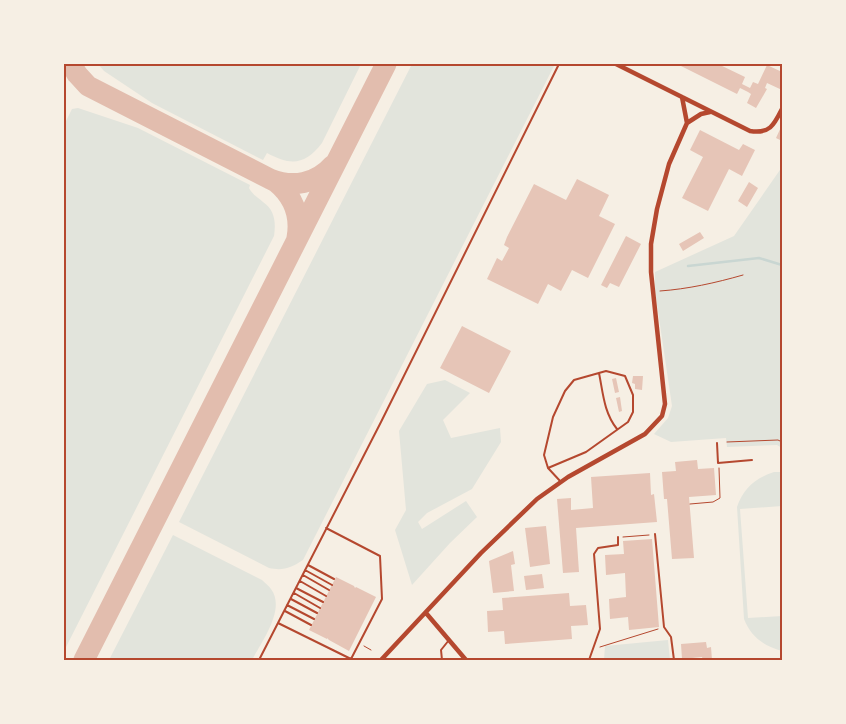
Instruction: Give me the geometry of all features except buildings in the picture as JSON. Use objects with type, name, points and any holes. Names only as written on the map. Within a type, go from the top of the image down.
[{"type":"street","points":[[616,64],[750,131],[765,131],[773,126],[782,109]]},
{"type":"street","points":[[682,97],[687,123]]},
{"type":"street","points":[[381,660],[481,553],[537,500],[561,482],[645,434],[662,416],[666,404],[652,292],[651,244],[656,209],[669,164],[687,123],[701,114],[710,112]]},
{"type":"street","points":[[426,613],[466,660]]},
{"type":"lane","points":[[259,660],[381,422],[559,64]]},
{"type":"lane","points":[[548,468],[586,452],[628,422],[633,412],[633,395],[624,376],[606,371],[574,380],[565,392],[553,417],[544,455],[548,468],[561,482]]},
{"type":"lane","points":[[599,373],[607,412],[610,421],[617,429]]},
{"type":"lane","points":[[717,444],[718,463],[752,460]]},
{"type":"lane","points":[[278,623],[352,660],[358,644],[382,598],[380,556],[326,528]]},
{"type":"lane","points":[[655,534],[664,627],[671,637],[674,660]]},
{"type":"lane","points":[[589,660],[600,629],[594,554],[598,548],[618,545],[618,537]]},
{"type":"lane","points":[[307,565],[334,579]]},
{"type":"lane","points":[[305,570],[332,585]]},
{"type":"lane","points":[[302,575],[329,590]]},
{"type":"lane","points":[[299,581],[326,596]]},
{"type":"lane","points":[[296,587],[323,602]]},
{"type":"lane","points":[[293,593],[320,608]]},
{"type":"lane","points":[[290,599],[317,613]]},
{"type":"lane","points":[[287,605],[314,619]]},
{"type":"lane","points":[[284,611],[312,625]]},
{"type":"lane","points":[[442,660],[442,650],[449,640]]},
{"type":"path","points":[[652,292],[712,284],[743,275]]},
{"type":"path","points":[[727,442],[778,440],[782,442]]},
{"type":"path","points":[[690,504],[713,502],[720,498],[718,463]]},
{"type":"path","points":[[618,537],[655,534]]},
{"type":"path","points":[[592,649],[664,627]]},
{"type":"path","points":[[358,644],[371,650]]},
{"type":"shaded area","points":[[98,64],[361,64],[322,143],[310,156],[297,161],[290,161],[267,153],[263,160],[152,103],[104,71]]},
{"type":"shaded area","points":[[412,64],[555,64],[303,560],[287,568],[269,568],[179,522]]},
{"type":"shaded area","points":[[78,108],[138,128],[250,185],[249,188],[255,196],[270,209],[274,217],[275,226],[274,236],[64,651],[64,125],[72,109]]},
{"type":"shaded area","points":[[782,167],[782,448],[777,445],[727,447],[726,438],[671,442],[654,434],[668,418],[672,406],[655,291],[655,272],[734,236]]},
{"type":"shaded area","points":[[445,380],[470,393],[443,420],[451,438],[500,428],[501,442],[472,489],[427,513],[418,522],[422,529],[466,501],[477,517],[450,543],[412,585],[395,530],[406,510],[399,431],[427,384]]},
{"type":"shaded area","points":[[774,472],[782,472],[782,506],[740,509],[748,618],[782,616],[782,651],[769,646],[754,636],[744,619],[737,507],[746,490],[751,485],[761,477]]},
{"type":"shaded area","points":[[173,535],[262,580],[271,589],[275,597],[274,615],[271,625],[252,660],[109,660]]},
{"type":"shaded area","points":[[668,640],[670,660],[604,660],[605,646]]},
{"type":"waterway","points":[[688,266],[759,258],[782,265]]},
{"type":"taxiway","points":[[71,64],[88,86],[276,182],[291,200],[297,214],[297,238]]},
{"type":"taxiway","points":[[84,660],[386,64]]},
{"type":"taxiway","points":[[270,179],[296,184],[312,180],[333,165]]}]
